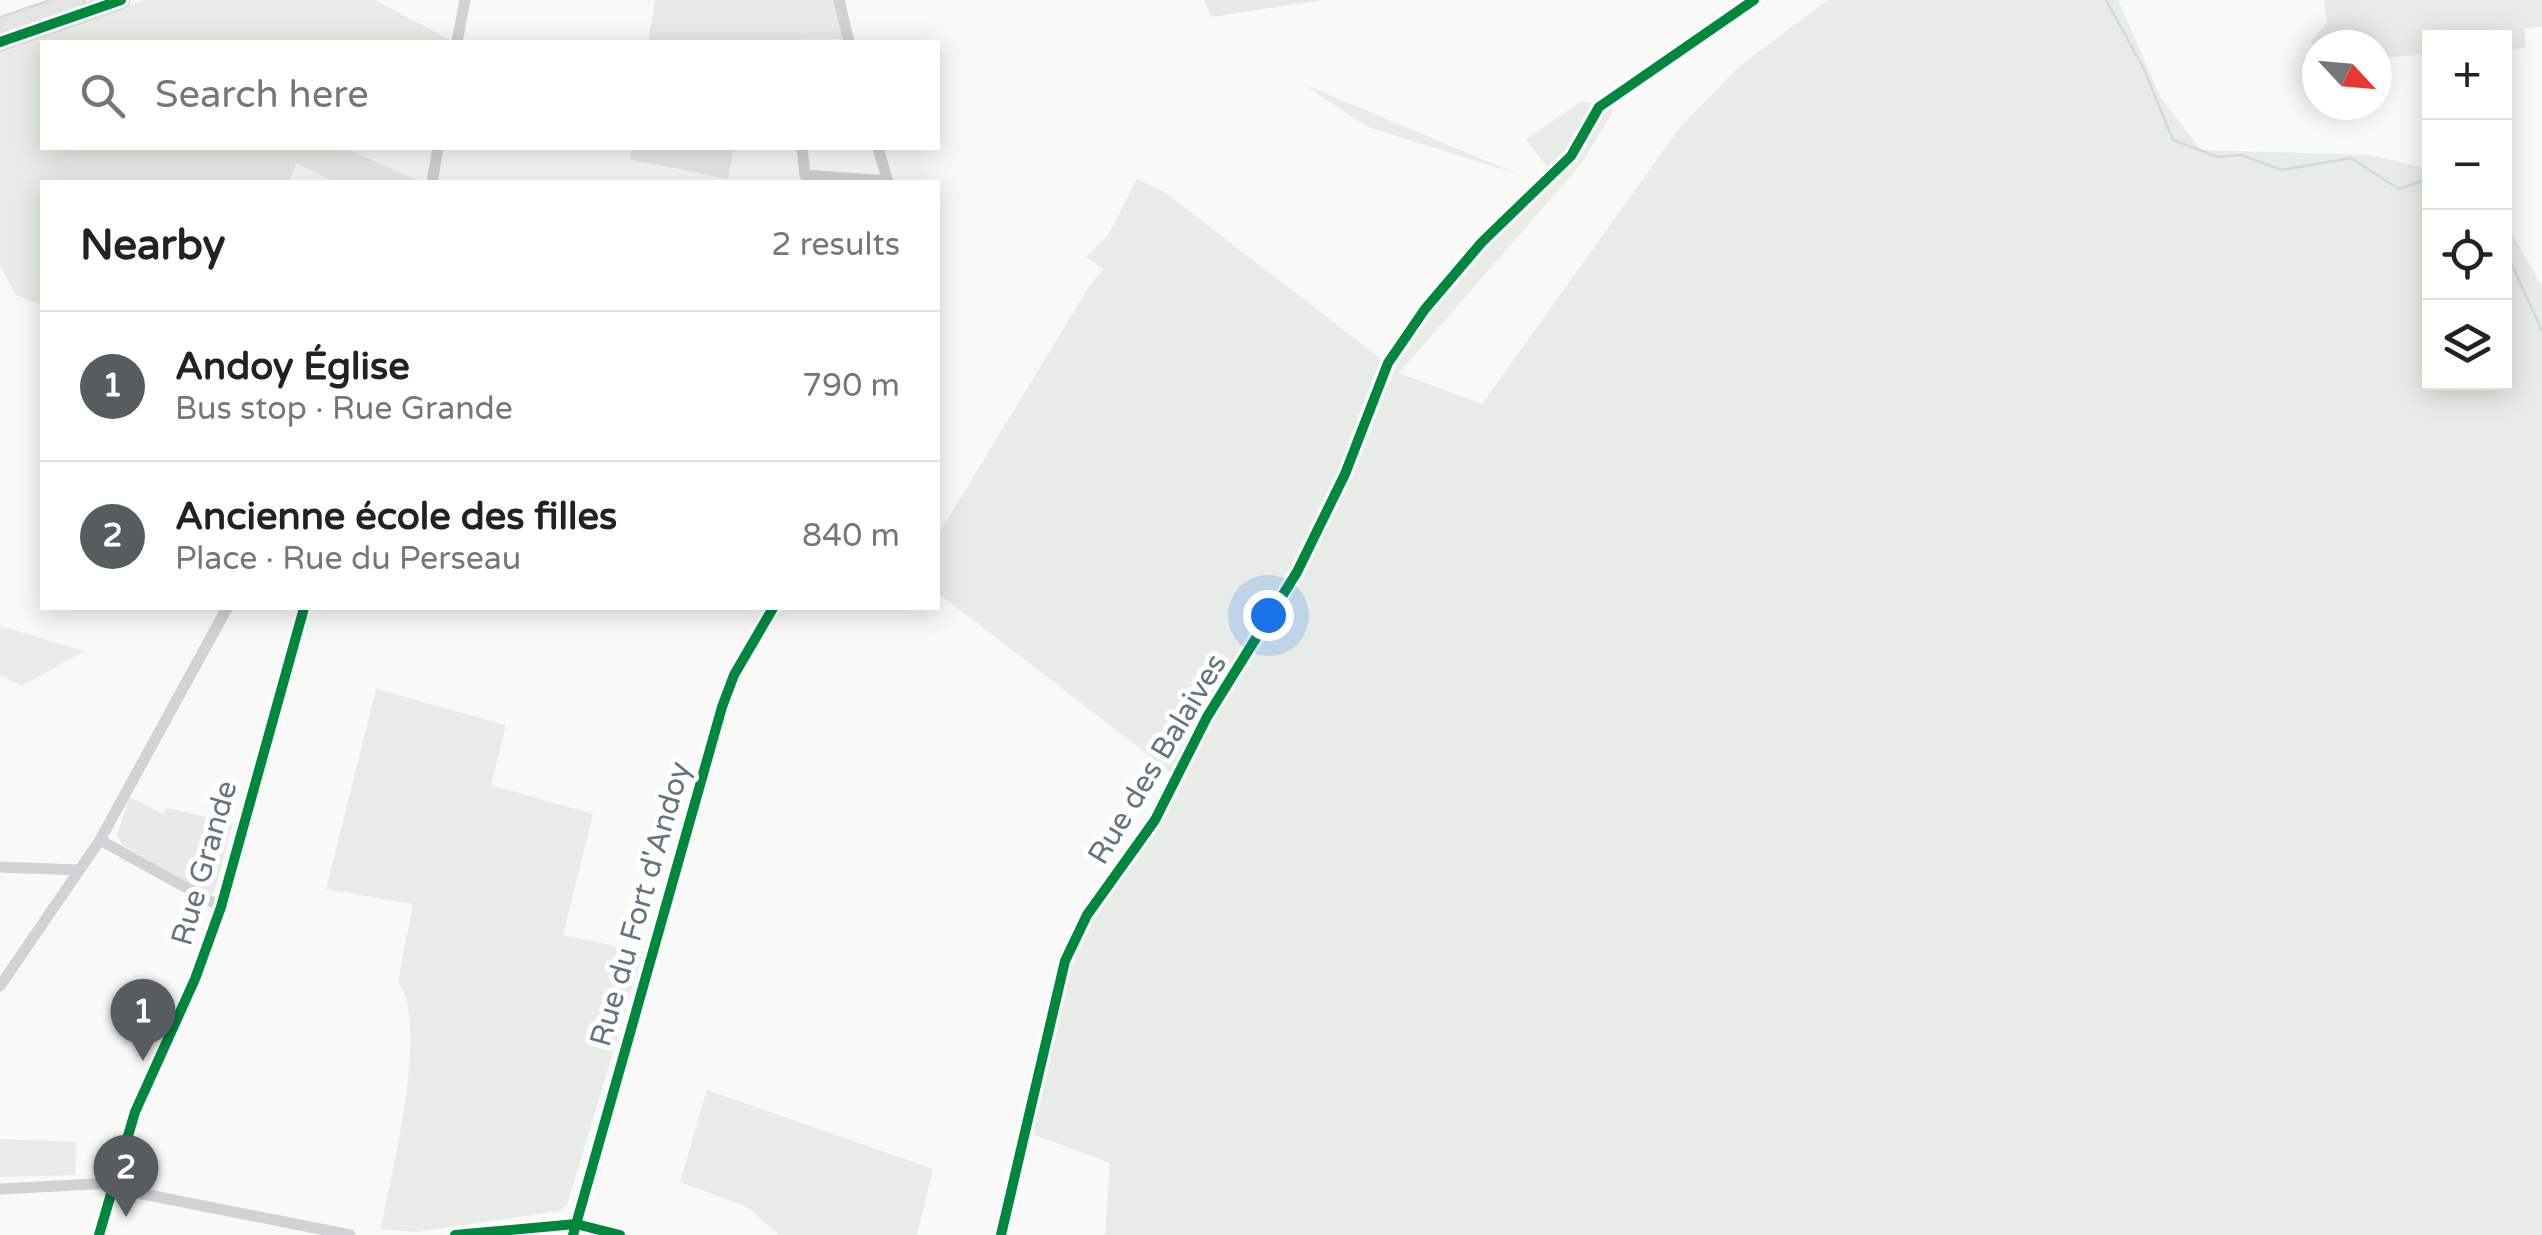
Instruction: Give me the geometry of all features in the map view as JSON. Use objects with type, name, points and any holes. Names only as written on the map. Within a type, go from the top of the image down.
[{"type":"main road","points":[[0,26],[76,0]]},
{"type":"main road","points":[[0,42],[122,0]]},
{"type":"street","points":[[457,40],[466,0]]},
{"type":"street","points":[[839,0],[849,40]]},
{"type":"street","name":"Rue des Balaives","points":[[1001,1235],[1065,961],[1075,937],[1156,820],[1207,718],[1297,572],[1345,474],[1388,362],[1482,242],[1571,156],[1599,106],[1754,0]]},
{"type":"street","points":[[432,180],[438,150]]},
{"type":"street","points":[[802,150],[805,175],[864,180]]},
{"type":"street","points":[[879,150],[887,180]]},
{"type":"street","points":[[0,986],[100,840],[226,610]]},
{"type":"street","name":"Rue Grande","points":[[99,1235],[154,1063],[195,979],[221,907],[303,610]]},
{"type":"street","name":"Rue du Fort d'Andoy","points":[[575,1229],[722,707],[734,675],[772,610]]},
{"type":"street","points":[[100,840],[221,907]]},
{"type":"street","points":[[0,867],[79,870]]},
{"type":"street","points":[[0,1189],[113,1183],[133,1192],[350,1235]]},
{"type":"street","points":[[455,1235],[575,1229],[620,1235]]},
{"type":"shaded area","points":[[144,0],[375,0],[450,40],[40,40],[40,150],[349,150],[417,180],[330,180],[296,163],[290,180],[40,180],[40,304],[16,295],[0,266],[0,49]]},
{"type":"shaded area","points":[[655,0],[845,0],[848,39],[648,40]]},
{"type":"shaded area","points":[[1204,0],[1323,0],[1211,17]]},
{"type":"shaded area","points":[[1828,0],[2118,0],[2161,98],[2201,150],[2371,155],[2422,167],[2422,390],[2512,390],[2512,234],[2542,286],[2542,1235],[1105,1235],[1110,1163],[1032,1134],[1078,938],[1293,585],[1388,363],[1425,309],[1552,174],[1526,139],[1582,101],[1614,110],[1581,164],[1399,373],[1482,404],[1681,126],[1741,65]]},
{"type":"shaded area","points":[[2324,0],[2542,0],[2542,27],[2525,28],[2525,48],[2512,49],[2512,30],[2422,30],[2422,55],[2392,57],[2392,30],[2321,30],[2327,22]]},
{"type":"shaded area","points":[[1303,84],[1520,175],[1368,127]]},
{"type":"shaded area","points":[[632,150],[734,150],[728,179],[630,159]]},
{"type":"shaded area","points":[[1137,179],[1163,191],[1384,361],[1342,472],[1294,569],[1173,774],[940,595],[940,532],[1090,285],[1104,269],[1086,257],[1107,237]]},
{"type":"shaded area","points":[[0,626],[85,651],[21,686],[0,675]]},
{"type":"shaded area","points":[[376,689],[506,725],[491,785],[593,814],[563,935],[643,952],[567,1205],[559,1211],[415,1232],[381,1229],[409,1065],[407,1003],[398,982],[413,904],[326,889]]},
{"type":"shaded area","points":[[130,797],[163,814],[167,808],[233,823],[214,893],[207,895],[123,845],[117,834]]},
{"type":"shaded area","points":[[707,1090],[933,1169],[917,1235],[779,1235],[747,1207],[680,1182]]},
{"type":"shaded area","points":[[0,1139],[76,1142],[75,1175],[0,1177]]},
{"type":"waterway","points":[[2106,0],[2144,69],[2173,140],[2218,157],[2241,155],[2282,170],[2351,158],[2399,189],[2422,181]]},
{"type":"waterway","points":[[2512,265],[2542,331]]},
{"type":"cycle path","points":[[0,42],[121,0]]},
{"type":"cycle path","points":[[1001,1235],[1065,961],[1087,915],[1155,820],[1207,717],[1297,572],[1345,474],[1388,363],[1425,309],[1482,242],[1571,156],[1599,107],[1754,0]]},
{"type":"cycle path","points":[[99,1235],[135,1112],[195,979],[221,907],[303,610]]},
{"type":"cycle path","points":[[573,1235],[722,707],[734,675],[772,610]]},
{"type":"cycle path","points":[[455,1235],[576,1224],[620,1235]]},
{"type":"place","name":"Andoy Église","points":[[143,1061]]},
{"type":"place","name":"Ancienne école des filles","points":[[126,1217]]}]
